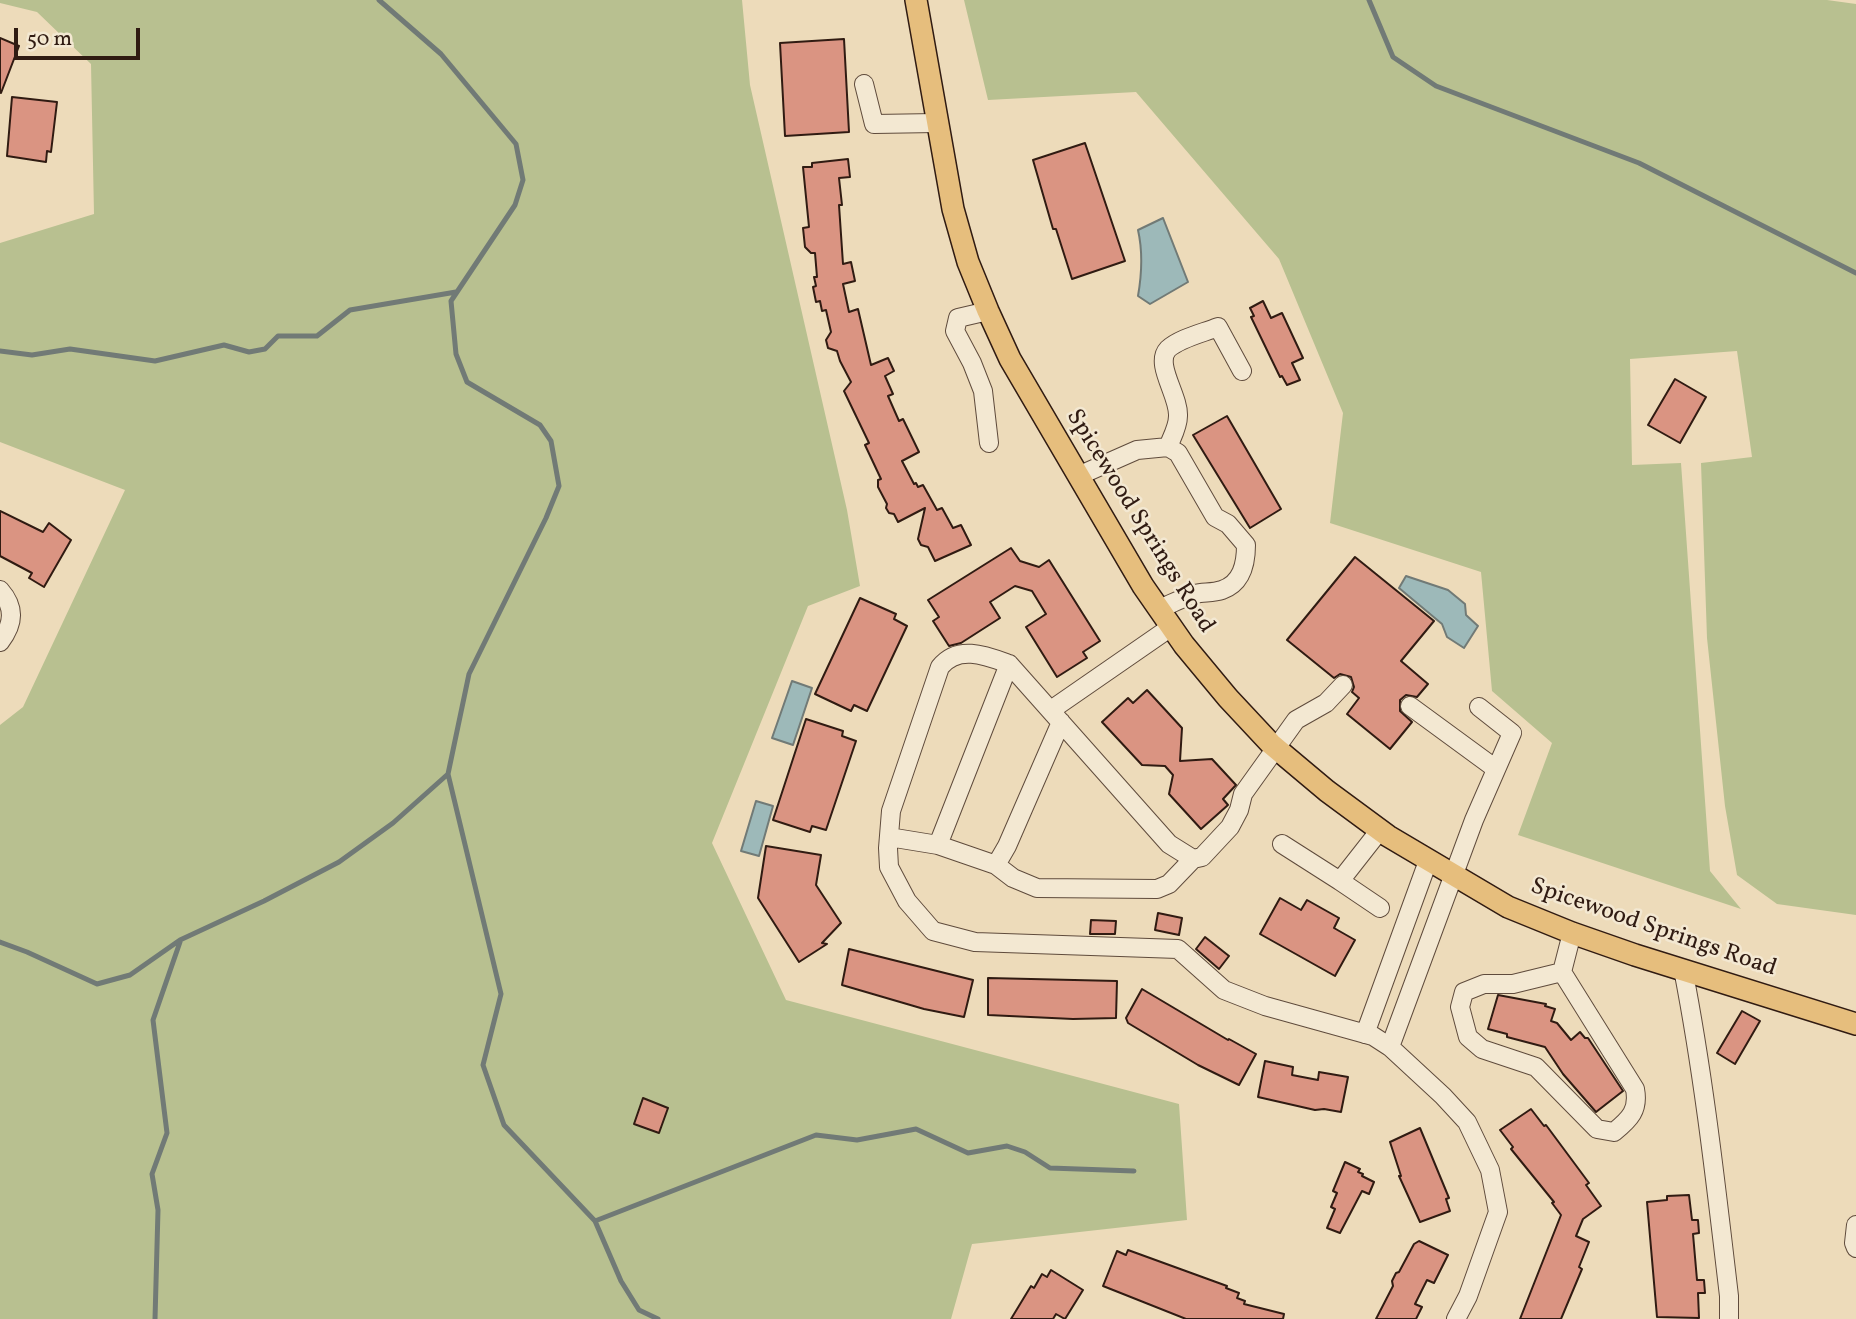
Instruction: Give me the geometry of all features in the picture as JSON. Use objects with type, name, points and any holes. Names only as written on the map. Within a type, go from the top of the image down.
[{"type":"main road","name":"Spicewood Springs Road","points":[[916,0],[953,209],[968,262],[988,311],[1010,359],[1159,609],[1228,698],[1275,747],[1327,791],[1380,830],[1508,907],[1572,933],[1856,1024]]},
{"type":"street","points":[[864,84],[874,124],[936,123]]},
{"type":"street","points":[[988,311],[958,318],[955,331],[983,391],[989,443]]},
{"type":"street","points":[[1168,447],[1178,418],[1176,396],[1163,367],[1163,357],[1168,349],[1178,342],[1218,327],[1242,371]]},
{"type":"street","points":[[1078,476],[1137,450],[1168,447],[1178,453],[1215,517],[1228,524],[1246,545],[1246,560],[1242,572],[1232,584],[1220,590],[1197,593],[1159,609]]},
{"type":"street","points":[[0,590],[8,600],[11,621],[8,632],[0,642]]},
{"type":"street","points":[[996,865],[1007,846],[1056,716],[1171,627]]},
{"type":"street","points":[[1193,859],[1169,844],[1009,664],[978,652],[954,657],[940,667],[891,811],[889,867],[907,901],[933,931],[975,942],[1178,949],[1224,990],[1265,1006],[1365,1034],[1390,1047],[1467,1122],[1490,1170],[1496,1194],[1498,1212],[1468,1296],[1456,1319]]},
{"type":"street","points":[[938,845],[1009,664]]},
{"type":"street","points":[[889,837],[938,845],[996,865],[1013,878],[1037,888],[1157,889],[1169,884],[1193,859],[1202,857],[1230,827],[1243,794],[1296,720],[1326,703],[1343,685]]},
{"type":"street","points":[[1410,706],[1496,769]]},
{"type":"street","points":[[1390,1047],[1453,875],[1512,733],[1479,707]]},
{"type":"street","points":[[1340,881],[1380,830]]},
{"type":"street","points":[[1282,844],[1380,908]]},
{"type":"street","points":[[1365,1034],[1429,861]]},
{"type":"street","points":[[1562,972],[1513,984],[1484,984],[1464,992],[1460,1007],[1468,1037],[1482,1049],[1536,1067],[1597,1129],[1614,1132],[1630,1120],[1638,1103],[1635,1088],[1562,972],[1572,933]]},
{"type":"street","points":[[1683,969],[1710,1134],[1729,1296],[1729,1319]]},
{"type":"street","points":[[1856,1224],[1856,1248]]},
{"type":"green space","points":[[0,0],[742,0],[750,85],[847,510],[860,586],[808,606],[712,843],[786,1000],[1179,1104],[1187,1220],[972,1244],[951,1319],[0,1319],[0,725],[23,707],[125,490],[0,442],[0,243],[94,214],[91,64],[37,12],[0,3]]},
{"type":"green space","points":[[964,0],[1827,0],[1856,4],[1856,915],[1777,904],[1737,875],[1725,806],[1707,638],[1701,463],[1752,457],[1737,351],[1630,359],[1632,465],[1681,463],[1710,871],[1741,909],[1518,835],[1552,743],[1492,691],[1481,572],[1330,523],[1343,413],[1279,259],[1136,92],[988,100]]},
{"type":"water","points":[[1163,218],[1188,282],[1150,304],[1138,296],[1141,246],[1138,230]]},
{"type":"water","points":[[1406,576],[1448,590],[1465,604],[1466,615],[1478,626],[1464,648],[1447,637],[1442,624],[1399,588]]},
{"type":"water","points":[[792,681],[812,688],[793,745],[772,738]]},
{"type":"water","points":[[756,801],[773,806],[759,856],[741,851]]},
{"type":"building","points":[[0,38],[19,46],[1,93],[0,92]]},
{"type":"building","points":[[844,39],[849,132],[785,136],[780,43]]},
{"type":"building","points":[[12,97],[57,102],[51,152],[47,151],[46,162],[7,156]]},
{"type":"building","points":[[1085,143],[1125,261],[1072,279],[1056,229],[1053,229],[1033,160]]},
{"type":"building","points":[[848,159],[850,177],[839,178],[842,205],[839,205],[843,264],[851,262],[855,281],[843,284],[849,312],[858,309],[871,365],[888,358],[894,371],[885,376],[893,394],[888,396],[899,421],[903,419],[919,452],[902,461],[914,484],[918,487],[923,485],[937,510],[942,508],[953,528],[961,525],[971,545],[935,561],[928,547],[921,545],[918,539],[925,508],[898,522],[894,514],[889,513],[886,508],[887,504],[878,487],[878,480],[881,479],[865,445],[869,443],[844,391],[851,382],[837,351],[828,348],[826,340],[831,332],[826,310],[822,311],[820,301],[816,302],[813,287],[816,286],[814,277],[817,277],[815,253],[805,247],[803,228],[809,227],[803,167],[812,167],[812,163]]},
{"type":"building","points":[[1263,301],[1271,318],[1282,313],[1303,358],[1292,363],[1300,380],[1287,385],[1282,376],[1280,377],[1251,317],[1254,316],[1250,308]]},
{"type":"building","points":[[1675,379],[1706,397],[1680,443],[1648,425]]},
{"type":"building","points":[[1227,416],[1281,509],[1250,528],[1193,435]]},
{"type":"building","points":[[0,511],[43,532],[49,523],[71,540],[44,587],[29,578],[32,573],[0,556]]},
{"type":"building","points":[[1011,548],[1020,561],[1039,567],[1049,560],[1100,641],[1083,652],[1087,658],[1057,677],[1026,627],[1046,614],[1032,591],[1015,586],[990,602],[1000,618],[961,643],[949,646],[933,621],[939,617],[928,600]]},
{"type":"building","points":[[1355,557],[1434,621],[1401,661],[1428,684],[1417,697],[1406,695],[1400,700],[1400,711],[1412,722],[1390,749],[1347,714],[1359,698],[1352,692],[1354,687],[1351,677],[1340,674],[1334,678],[1287,640]]},
{"type":"building","points":[[860,598],[896,614],[894,619],[907,626],[867,711],[854,705],[851,711],[815,694]]},
{"type":"building","points":[[1147,690],[1182,728],[1180,761],[1212,759],[1236,785],[1223,799],[1228,805],[1201,829],[1169,794],[1173,775],[1165,766],[1142,765],[1102,722],[1128,698],[1133,703]]},
{"type":"building","points":[[806,719],[843,731],[842,736],[856,741],[826,830],[812,826],[810,832],[773,820]]},
{"type":"building","points":[[766,846],[821,855],[816,885],[841,923],[822,943],[827,944],[799,962],[758,898]]},
{"type":"building","points":[[1280,898],[1301,910],[1307,900],[1339,918],[1334,928],[1355,940],[1335,976],[1260,934]]},
{"type":"building","points":[[1158,913],[1182,918],[1179,935],[1155,930]]},
{"type":"building","points":[[1091,920],[1116,921],[1115,934],[1090,934]]},
{"type":"building","points":[[1205,937],[1229,956],[1219,969],[1196,949]]},
{"type":"building","points":[[849,949],[973,980],[964,1017],[924,1009],[842,985]]},
{"type":"building","points":[[988,978],[1117,981],[1116,1018],[988,1015]]},
{"type":"building","points":[[1142,989],[1256,1054],[1239,1085],[1198,1065],[1128,1023],[1126,1018]]},
{"type":"building","points":[[1498,995],[1546,1004],[1545,1006],[1555,1009],[1551,1021],[1557,1023],[1571,1040],[1580,1032],[1588,1038],[1623,1091],[1596,1112],[1563,1074],[1545,1047],[1488,1029]]},
{"type":"building","points":[[1742,1011],[1760,1021],[1735,1064],[1717,1053]]},
{"type":"building","points":[[1265,1061],[1293,1067],[1292,1075],[1318,1080],[1319,1072],[1348,1077],[1341,1112],[1315,1110],[1258,1097]]},
{"type":"building","points":[[643,1098],[668,1108],[659,1133],[634,1124]]},
{"type":"building","points":[[1531,1109],[1589,1183],[1586,1185],[1601,1206],[1583,1219],[1576,1236],[1589,1242],[1579,1267],[1582,1269],[1561,1319],[1520,1319],[1561,1215],[1552,1203],[1554,1202],[1511,1149],[1513,1147],[1500,1130]]},
{"type":"building","points":[[1420,1128],[1449,1198],[1446,1199],[1450,1211],[1420,1222],[1399,1176],[1390,1142]]},
{"type":"building","points":[[1345,1162],[1360,1169],[1358,1172],[1363,1174],[1362,1176],[1374,1182],[1369,1194],[1362,1191],[1340,1233],[1327,1228],[1335,1209],[1331,1207],[1337,1193],[1333,1191]]},
{"type":"building","points":[[1689,1195],[1692,1220],[1698,1220],[1699,1233],[1693,1234],[1697,1280],[1704,1280],[1705,1293],[1698,1293],[1699,1318],[1657,1317],[1647,1202],[1667,1200],[1667,1196]]},
{"type":"building","points":[[1419,1241],[1448,1255],[1434,1283],[1427,1280],[1415,1304],[1422,1307],[1416,1319],[1376,1319],[1393,1286],[1396,1273],[1414,1244]]},
{"type":"building","points":[[1128,1250],[1227,1286],[1226,1288],[1239,1293],[1237,1298],[1245,1301],[1244,1304],[1284,1314],[1283,1319],[1186,1319],[1103,1286],[1117,1251],[1126,1255]]},
{"type":"building","points":[[1051,1270],[1083,1290],[1065,1319],[1056,1314],[1053,1319],[1011,1319],[1031,1286],[1034,1288],[1042,1274],[1047,1277]]},
{"type":"waterway","points":[[379,0],[441,54],[516,144],[523,180],[515,205],[451,301],[456,354],[467,382],[540,425],[551,441],[559,486],[469,674],[448,774],[501,994],[483,1065],[504,1125],[595,1221],[621,1281],[639,1310],[658,1319]]},
{"type":"waterway","points":[[1369,0],[1393,57],[1436,86],[1639,163],[1856,273]]},
{"type":"waterway","points":[[0,351],[32,355],[70,349],[155,361],[224,345],[249,352],[265,349],[278,336],[317,336],[350,310],[456,292]]},
{"type":"waterway","points":[[0,942],[97,984],[130,975],[180,940],[339,862],[393,823],[448,774]]},
{"type":"waterway","points":[[155,1319],[158,1210],[152,1174],[167,1133],[153,1020],[180,942]]},
{"type":"waterway","points":[[595,1221],[816,1135],[857,1140],[916,1129],[968,1153],[1007,1146],[1025,1152],[1050,1168],[1134,1171]]}]
